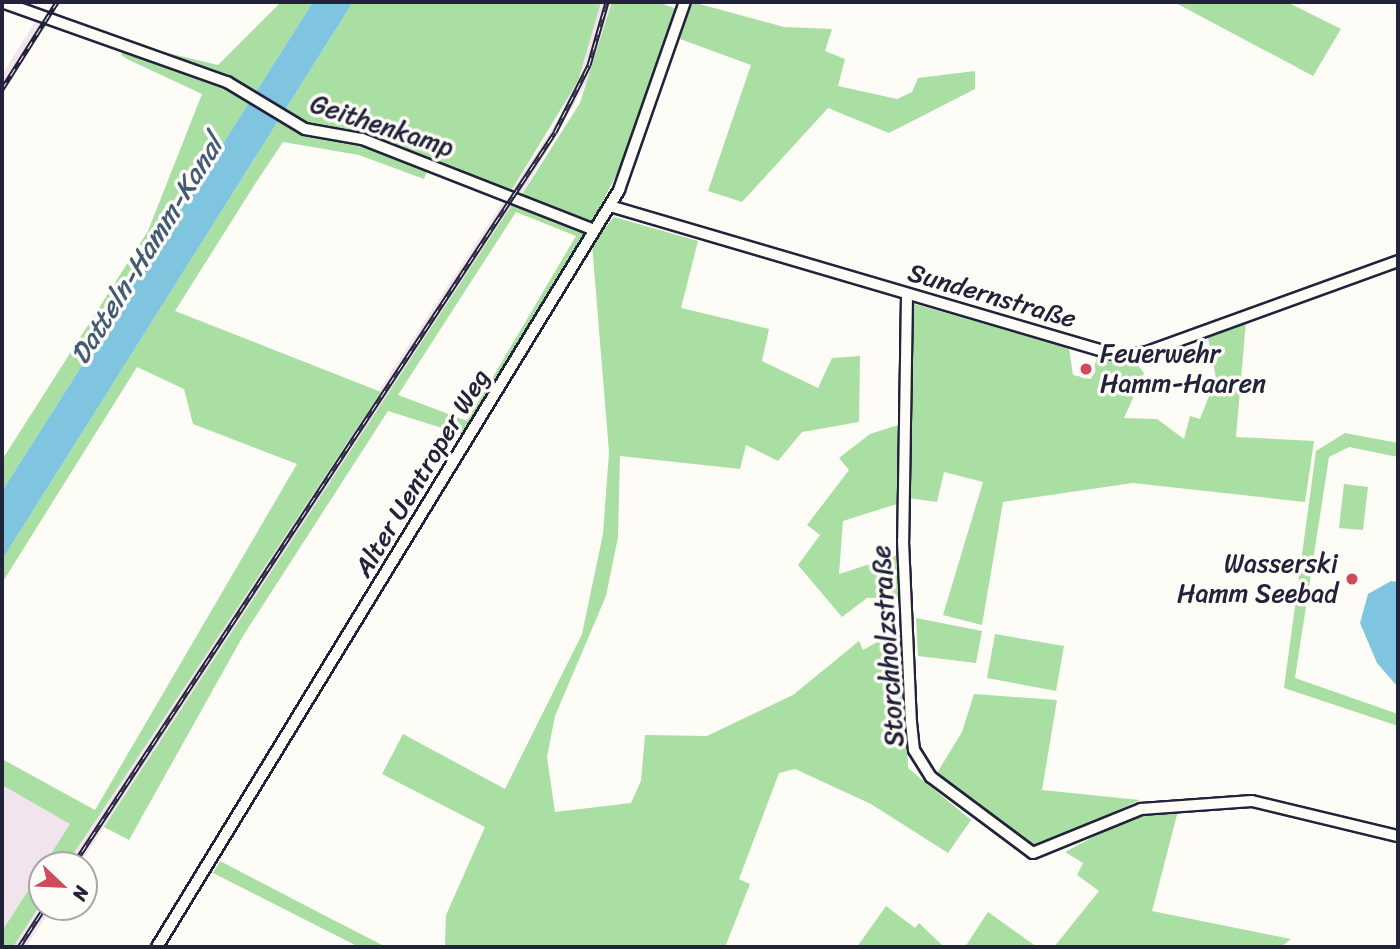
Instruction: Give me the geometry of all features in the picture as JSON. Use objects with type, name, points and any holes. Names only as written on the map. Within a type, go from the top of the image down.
[{"type":"street","name":"Geithenkamp","points":[[2,2],[243,91],[313,132],[362,139],[594,230]]},
{"type":"street","name":"Alter Uentroper Weg","points":[[157,947],[610,206],[626,176],[685,2]]},
{"type":"street","name":"Sundernstraße","points":[[610,206],[907,296],[1135,356],[1398,261]]},
{"type":"street","name":"Storchholzstraße","points":[[907,296],[903,541],[911,722],[914,750],[932,777],[1033,853],[1141,808],[1252,801],[1398,836]]},
{"type":"shaded area","points":[[601,2],[612,2],[592,73],[521,196],[511,191],[561,115]]},
{"type":"shaded area","points":[[35,22],[45,25],[2,95],[2,75]]},
{"type":"shaded area","points":[[507,196],[515,200],[392,392],[88,851],[75,851]]},
{"type":"shaded area","points":[[2,785],[71,824],[54,851],[28,851],[28,891],[2,931]]},
{"type":"shaded area","points":[[29,921],[43,921],[26,947],[11,947]]},
{"type":"green space","points":[[281,2],[313,2],[2,491],[2,460],[148,231],[202,94],[121,55],[126,43],[218,65]]},
{"type":"green space","points":[[353,2],[601,2],[578,81],[511,191],[430,164],[424,179],[359,155],[283,142],[175,311],[381,392],[75,851],[53,851],[70,824],[2,785],[2,759],[95,810],[297,464],[193,424],[184,389],[137,367],[2,583],[2,560]]},
{"type":"green space","points":[[612,2],[658,2],[677,9],[626,156],[591,224],[521,196],[580,103]]},
{"type":"green space","points":[[692,2],[784,27],[832,29],[825,51],[845,59],[838,86],[897,99],[912,92],[918,78],[975,71],[975,89],[889,133],[828,108],[742,202],[708,191],[751,65],[680,39]]},
{"type":"green space","points":[[1174,2],[1287,2],[1341,29],[1313,76]]},
{"type":"green space","points":[[515,200],[586,232],[464,435],[388,411],[243,636],[129,840],[104,827]],"holes":[[[516,212],[576,236],[467,421],[398,395]]]},
{"type":"green space","points":[[614,217],[698,241],[681,308],[769,329],[762,361],[818,388],[832,358],[860,356],[859,422],[802,432],[778,461],[746,445],[740,469],[620,456],[618,537],[606,596],[555,716],[547,757],[555,812],[631,803],[641,781],[645,735],[707,736],[793,695],[859,641],[863,650],[904,627],[908,768],[971,820],[948,853],[871,804],[795,769],[779,773],[739,879],[750,884],[725,947],[445,947],[446,915],[485,827],[382,774],[403,734],[505,789],[582,634],[603,534],[609,452],[592,244]]},
{"type":"green space","points":[[911,303],[1069,348],[1073,375],[1091,379],[1097,357],[1136,363],[1144,373],[1124,418],[1157,419],[1184,439],[1190,416],[1200,419],[1216,378],[1208,338],[1246,321],[1236,437],[1314,441],[1305,502],[1133,483],[1003,502],[982,625],[943,615],[983,482],[944,472],[937,502],[908,498]]},
{"type":"green space","points":[[898,425],[897,504],[843,521],[839,574],[898,555],[900,598],[867,598],[842,617],[798,565],[820,535],[807,525],[849,470],[839,458],[870,434]]},
{"type":"green space","points":[[1345,433],[1398,443],[1398,457],[1349,447],[1329,457],[1295,678],[1398,714],[1398,726],[1284,688],[1316,451]]},
{"type":"green space","points":[[1344,484],[1368,487],[1363,530],[1339,528]]},
{"type":"green space","points":[[916,618],[982,631],[976,663],[918,656]]},
{"type":"green space","points":[[995,634],[1064,646],[1056,691],[987,678]]},
{"type":"green space","points":[[974,694],[1057,700],[1042,790],[1140,800],[1041,846],[1032,844],[937,773],[962,732]]},
{"type":"green space","points":[[1179,807],[1152,911],[1291,939],[1281,947],[1054,947],[1099,891],[1077,875],[1083,863],[1065,852],[1142,811]]},
{"type":"green space","points":[[220,861],[386,947],[359,947],[213,873]]},
{"type":"green space","points":[[28,891],[30,921],[13,947],[2,947],[2,931]]},
{"type":"green space","points":[[886,906],[915,928],[919,923],[944,947],[857,947]]},
{"type":"green space","points":[[988,912],[1037,947],[965,947]]},
{"type":"water","points":[[313,2],[353,2],[2,560],[2,491]]},
{"type":"water","points":[[1391,581],[1398,582],[1398,687],[1377,663],[1360,623],[1368,594]]},
{"type":"railway","points":[[2,89],[57,2]]},
{"type":"railway","points":[[82,851],[555,132],[589,65],[607,2]]},
{"type":"railway","points":[[19,947],[36,921]]},
{"type":"place","name":"Feuerwehr Hamm-Haaren","points":[[1086,369]]},
{"type":"place","name":"Wasserski Hamm Seebad","points":[[1352,579]]},
{"type":"water label","name":"Datteln-Hamm-Kanal","points":[[147,250]]}]
